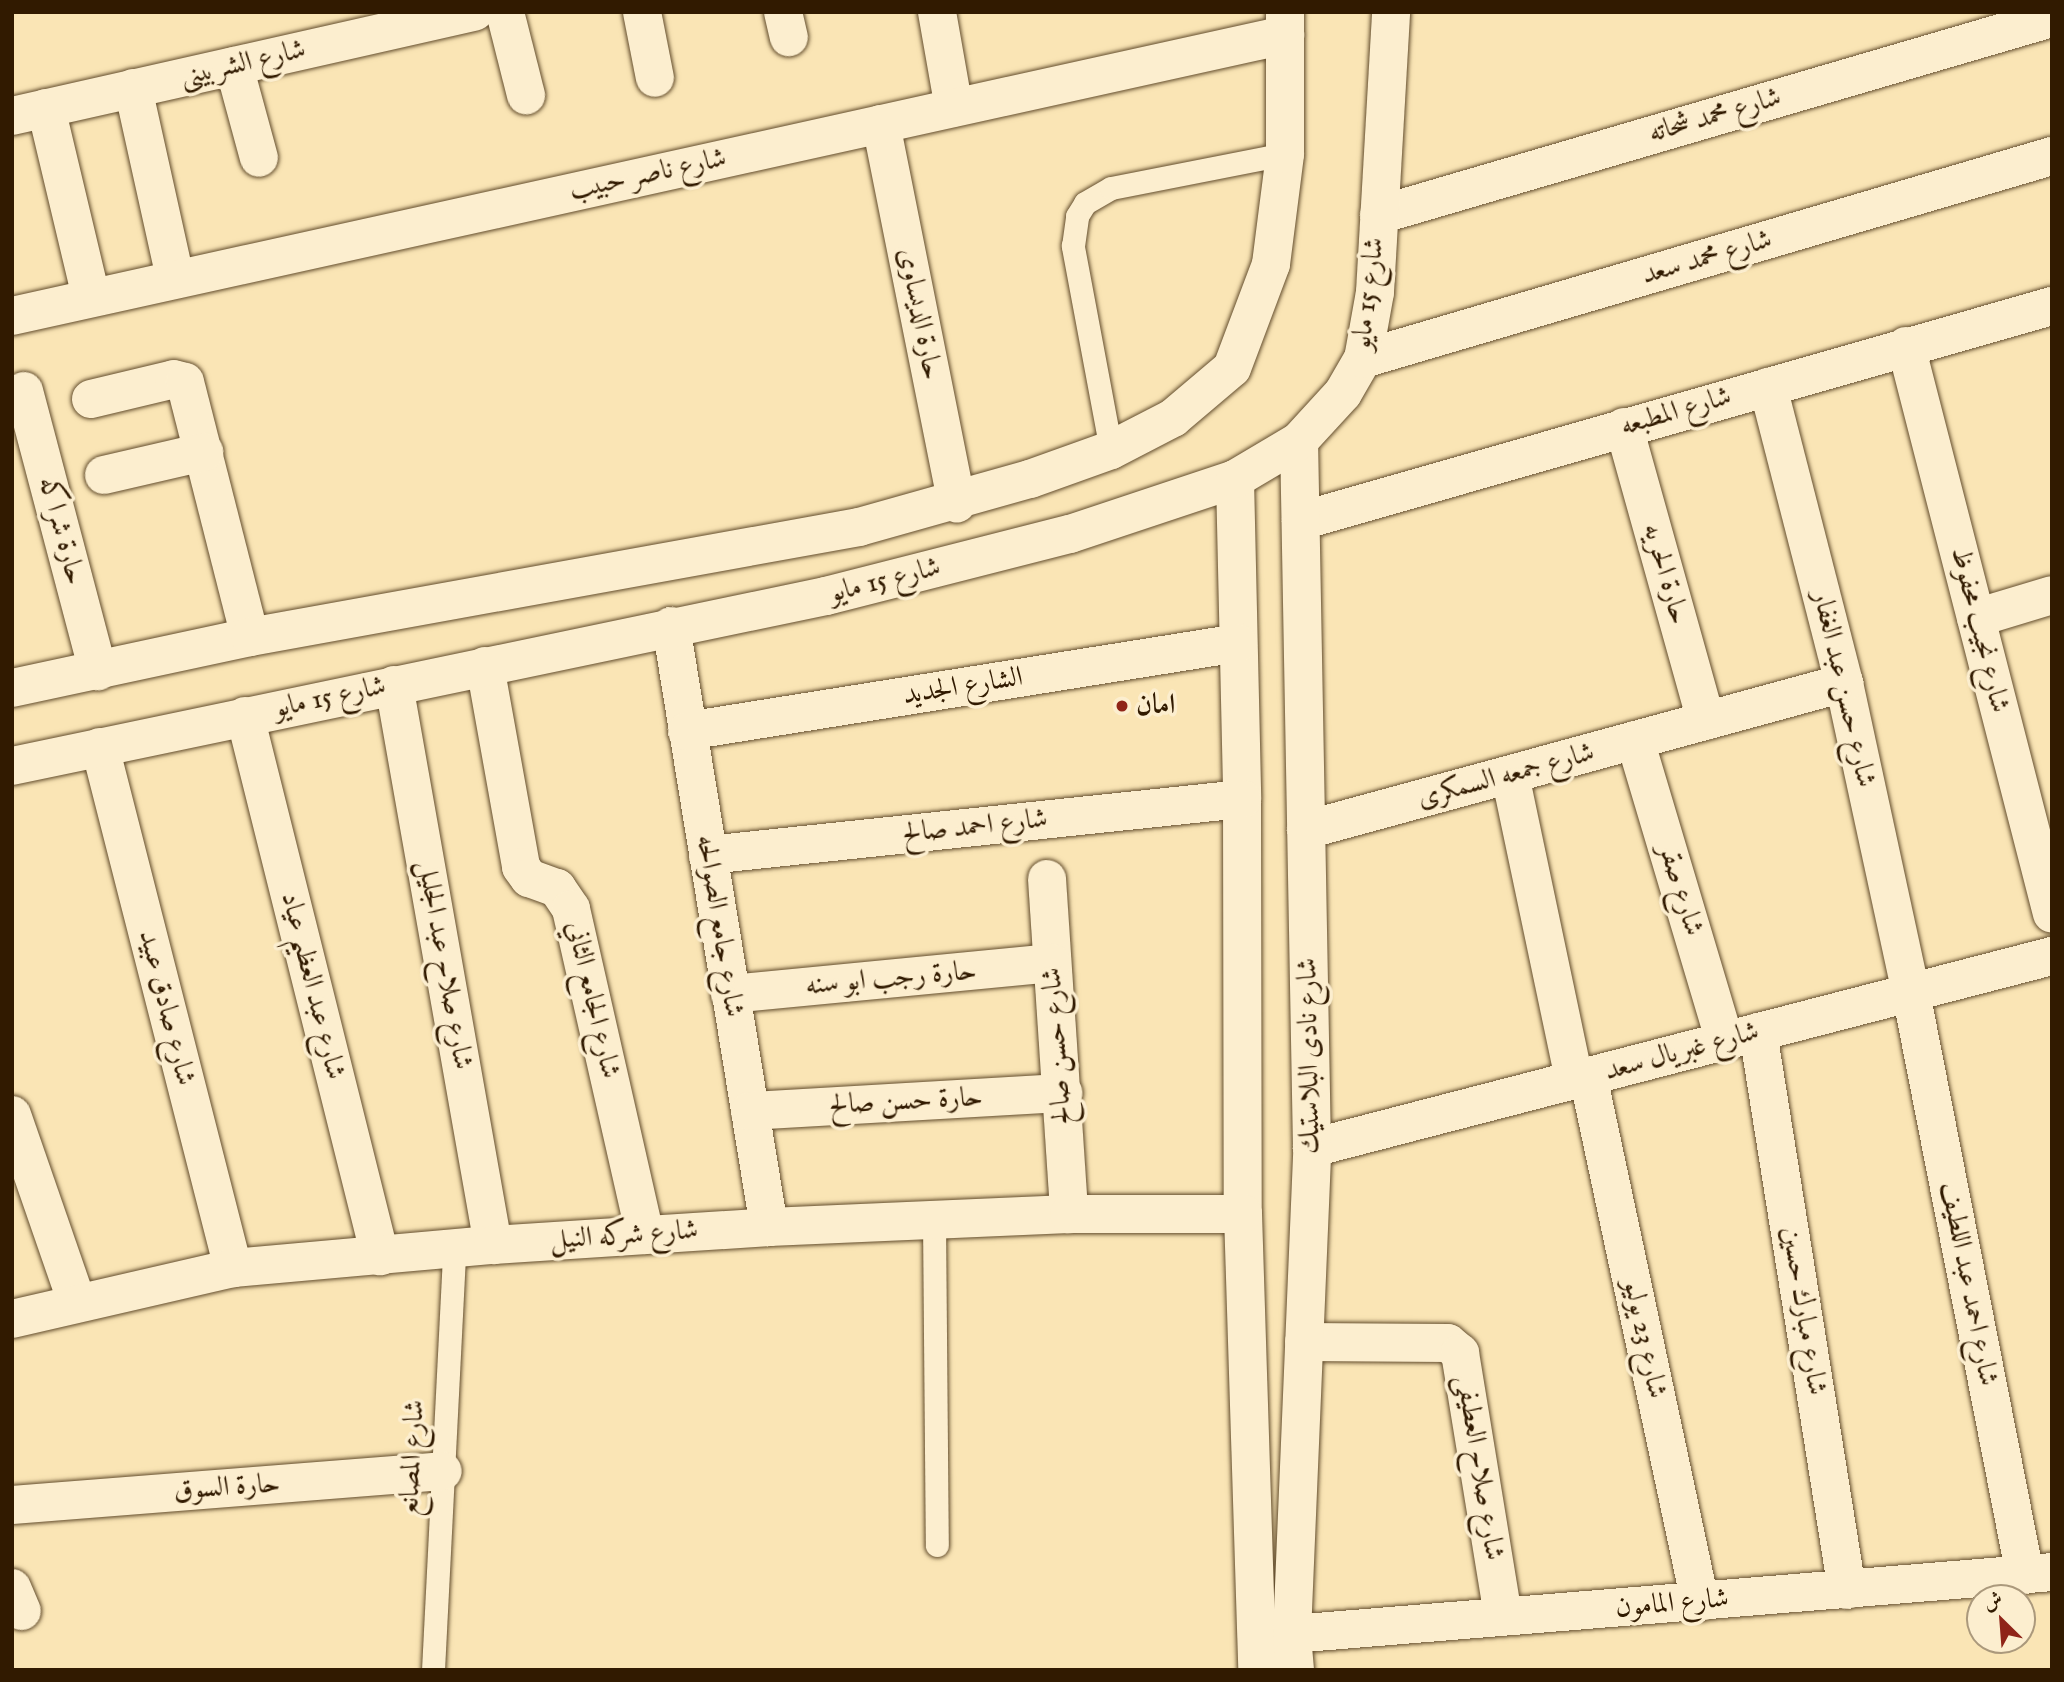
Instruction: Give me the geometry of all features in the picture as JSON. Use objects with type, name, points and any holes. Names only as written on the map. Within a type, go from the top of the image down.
[{"type":"street","name":"شارع الشربينى","points":[[29,112],[474,12]]},
{"type":"street","points":[[505,12],[526,95]]},
{"type":"street","points":[[642,12],[655,78]]},
{"type":"street","points":[[937,12],[954,108]]},
{"type":"street","name":"شارع 15 مايو","points":[[12,766],[671,626],[825,596],[1070,534],[1235,479],[1299,441],[1343,393],[1363,359],[1375,292],[1391,12]]},
{"type":"street","name":"شارع محمد شحاته","points":[[1379,215],[1973,26],[2052,18]]},
{"type":"street","name":"شارع ناصر حبيب","points":[[12,316],[175,277],[954,108],[1285,24]]},
{"type":"street","name":"شارع 15 مايو","points":[[12,688],[250,637],[859,527],[957,503],[1111,450],[1173,418],[1232,368],[1271,264],[1285,154],[1285,24]]},
{"type":"street","points":[[234,65],[259,158]]},
{"type":"street","points":[[133,88],[175,277]]},
{"type":"street","points":[[29,112],[91,297]]},
{"type":"street","name":"حارة الديساوى","points":[[881,124],[957,503]]},
{"type":"street","name":"شارع محمد سعد","points":[[1363,359],[2052,156]]},
{"type":"street","name":"شارع المطبعه","points":[[1301,521],[2052,306]]},
{"type":"street","name":"شارع نجيب محفوظ","points":[[1906,346],[2052,914]]},
{"type":"street","points":[[91,399],[182,380],[188,386],[250,637]]},
{"type":"street","name":"شارع حسن عبد الغفار","points":[[1768,387],[1844,683],[1911,993]]},
{"type":"street","name":"حارة شراكه","points":[[24,391],[98,671]]},
{"type":"street","name":"حارة الحريه","points":[[1624,427],[1706,721]]},
{"type":"street","name":"شارع نادى البلاستيك","points":[[1293,1652],[1312,1148],[1299,441]]},
{"type":"street","points":[[104,475],[204,452]]},
{"type":"street","points":[[1235,479],[1242,799],[1242,1214],[1257,1670]]},
{"type":"street","points":[[1976,618],[2052,595]]},
{"type":"street","name":"شارع جامع الصوالحه","points":[[671,626],[769,1227]]},
{"type":"street","name":"الشارع الجديد","points":[[687,731],[1238,643]]},
{"type":"street","name":"شارع الجامع الثاني","points":[[485,666],[521,867],[529,878],[556,888],[571,909],[645,1235]]},
{"type":"street","name":"شارع جمعه السمكرى","points":[[1306,830],[1844,683]]},
{"type":"street","name":"شارع صلاح عبد الجليل","points":[[394,684],[493,1245]]},
{"type":"street","name":"شارع عبد العظيم عياد","points":[[245,716],[380,1256]]},
{"type":"street","name":"شارع صقر","points":[[1635,740],[1742,1037]]},
{"type":"street","name":"شارع صادق عبيد","points":[[100,747],[233,1268]]},
{"type":"street","name":"شارع 23 يوليو","points":[[1510,775],[1700,1602]]},
{"type":"street","name":"شارع احمد صالح","points":[[708,855],[1242,799]]},
{"type":"street","name":"شارع حسن صالح","points":[[1047,879],[1069,1214]]},
{"type":"street","name":"شارع غبريال سعد","points":[[1312,1148],[2052,956]]},
{"type":"street","name":"حارة رجب ابو سنه","points":[[730,994],[1052,963]]},
{"type":"street","name":"شارع احمد عبد اللطيف","points":[[1911,993],[2038,1574]]},
{"type":"street","name":"شارع مبارك حسين","points":[[1742,1037],[1847,1590]]},
{"type":"street","name":"حارة حسن صالح","points":[[750,1111],[1063,1093]]},
{"type":"street","points":[[12,1115],[77,1303]]},
{"type":"street","name":"شارع شركه النيل","points":[[12,1319],[233,1268],[493,1245],[769,1227],[1069,1214],[1242,1214]]},
{"type":"street","name":"شارع صلاح العطيفى","points":[[1304,1342],[1448,1343],[1460,1353],[1503,1617]]},
{"type":"street","name":"حارة السوق","points":[[12,1505],[443,1471]]},
{"type":"street","name":"شارع المامون","points":[[1293,1652],[1503,1617],[2038,1574]]},
{"type":"lane","points":[[1111,450],[1073,246],[1077,216],[1090,199],[1111,188],[1285,154]]},
{"type":"lane","points":[[934,1220],[937,1545]]},
{"type":"lane","name":"شارع المصانع","points":[[433,1670],[454,1250]]},
{"type":"place","name":"امان","points":[[1122,706]]}]
